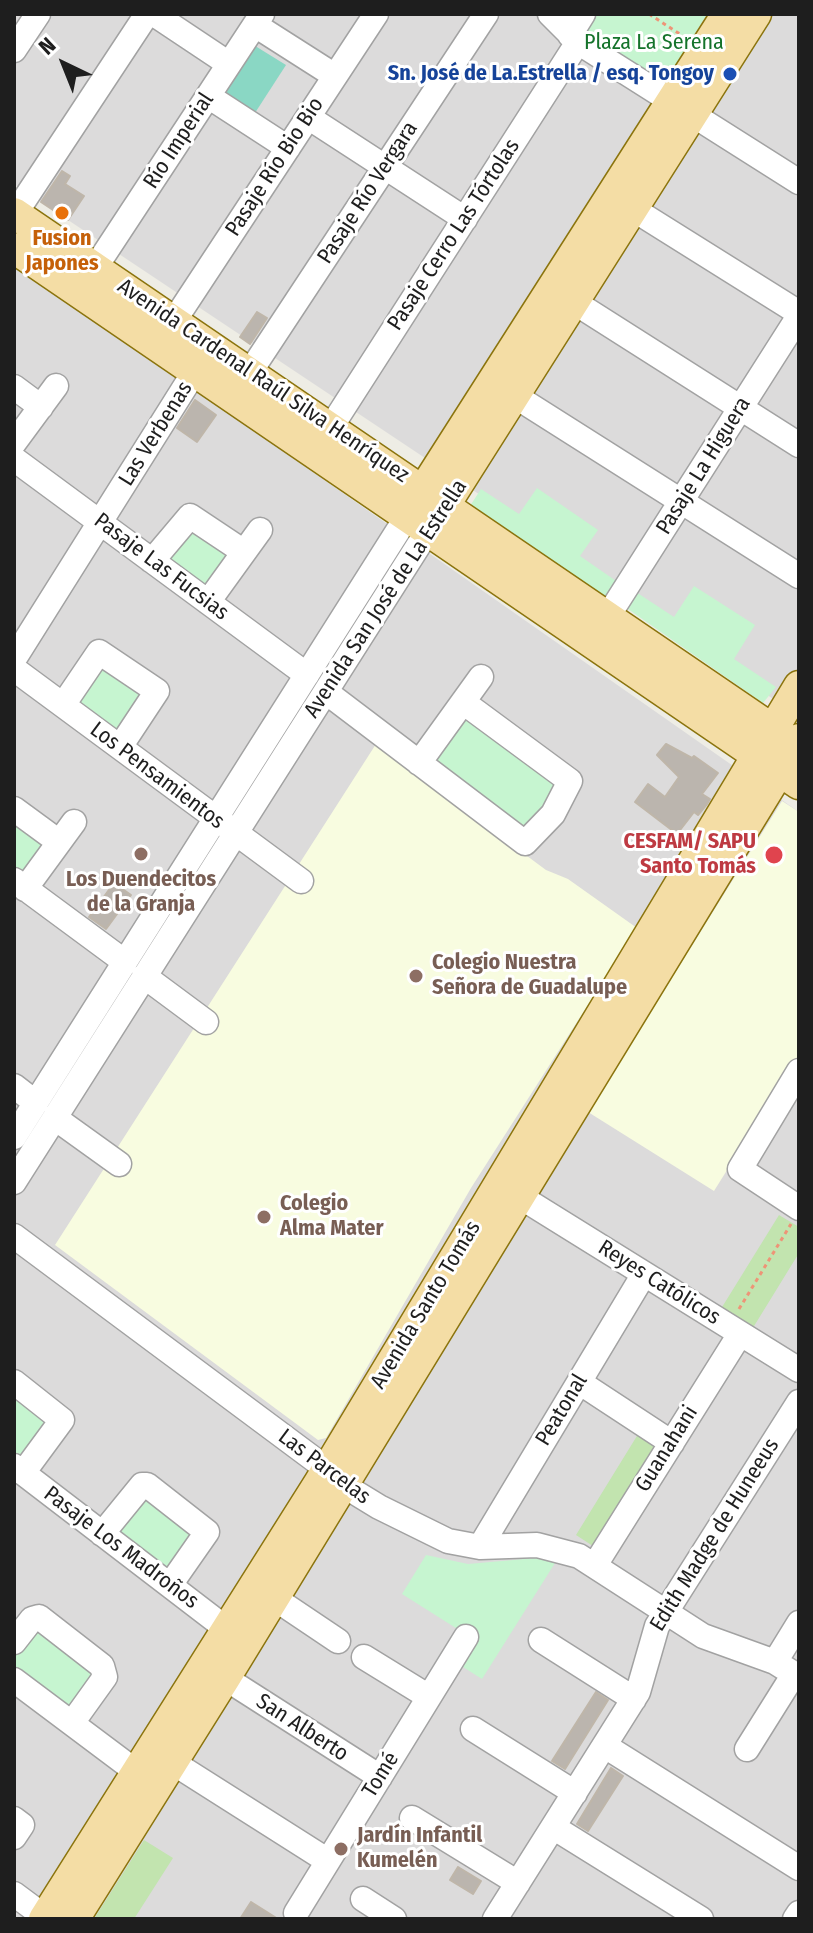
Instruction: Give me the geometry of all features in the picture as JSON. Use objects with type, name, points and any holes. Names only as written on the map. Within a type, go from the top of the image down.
[{"type":"main road","name":"Avenida San José de La Estrella","points":[[427,510],[515,396],[633,209],[727,14]]},
{"type":"main road","name":"Avenida San José de La Estrella","points":[[427,510],[682,108],[756,14]]},
{"type":"main road","name":"Avenida Cardenal Raúl Silva Henríquez","points":[[14,213],[331,427],[427,510],[784,753]]},
{"type":"main road","name":"Avenida Cardenal Raúl Silva Henríquez","points":[[14,248],[195,371],[608,616],[784,753]]},
{"type":"main road","name":"Avenida Santo Tomás","points":[[54,1918],[138,1773],[228,1630],[335,1477],[519,1196],[784,753],[799,686]]},
{"type":"main road","name":"Avenida Santo Tomás","points":[[54,1918],[172,1762],[225,1678],[274,1598],[335,1477],[784,753]]},
{"type":"street","points":[[14,50],[38,14]]},
{"type":"street","points":[[14,213],[147,14]]},
{"type":"street","points":[[154,14],[229,64]]},
{"type":"street","name":"Pasaje Río Bio Bio","points":[[174,321],[376,14]]},
{"type":"street","name":"Pasaje Río Vergara","points":[[250,372],[486,14]]},
{"type":"street","points":[[550,14],[574,39],[799,182]]},
{"type":"street","name":"Pasaje Cerro Las Tórtolas","points":[[331,427],[465,219],[574,39],[583,14]]},
{"type":"street","points":[[259,19],[335,76]]},
{"type":"street","name":"Río Imperial","points":[[95,268],[259,19]]},
{"type":"street","points":[[208,96],[288,148]]},
{"type":"street","points":[[308,117],[465,219]]},
{"type":"street","points":[[633,209],[799,314]]},
{"type":"street","points":[[574,302],[799,445]]},
{"type":"street","name":"Pasaje La Higuera","points":[[608,616],[799,314]]},
{"type":"street","name":"Las Verbenas","points":[[14,659],[195,371]]},
{"type":"street","points":[[14,443],[56,386]]},
{"type":"street","points":[[14,387],[41,407]]},
{"type":"street","points":[[515,396],[799,576]]},
{"type":"street","name":"Pasaje Las Fucsias","points":[[14,459],[307,675]]},
{"type":"street","name":"Avenida San José de La Estrella","points":[[14,1182],[45,1110],[225,826],[307,675],[427,510]]},
{"type":"street","name":"Avenida San José de La Estrella","points":[[225,826],[326,692],[427,510]]},
{"type":"street","points":[[152,561],[190,516],[244,552]]},
{"type":"street","points":[[208,602],[260,530]]},
{"type":"street","points":[[63,705],[99,652],[157,691],[120,747]]},
{"type":"street","name":"Los Pensamientos","points":[[14,669],[301,881]]},
{"type":"street","points":[[419,763],[481,677]]},
{"type":"street","points":[[326,692],[525,843],[553,814],[570,781],[463,702]]},
{"type":"street","points":[[14,809],[59,842]]},
{"type":"street","points":[[74,822],[20,885],[206,1022]]},
{"type":"street","points":[[795,1216],[740,1169],[790,1107],[799,1071]]},
{"type":"street","points":[[14,1086],[119,1164]]},
{"type":"street","name":"Avenida San José de La Estrella","points":[[14,1137],[45,1110]]},
{"type":"street","name":"Reyes Católicos","points":[[519,1196],[799,1370]]},
{"type":"street","name":"Las Parcelas","points":[[14,1236],[335,1477],[420,1530],[448,1541],[480,1547],[549,1546],[595,1565],[715,1642],[789,1671]]},
{"type":"street","name":"Peatonal","points":[[480,1547],[644,1274]]},
{"type":"street","name":"Guanahani","points":[[595,1565],[672,1443],[734,1330]]},
{"type":"street","points":[[14,1382],[62,1420],[18,1469]]},
{"type":"street","points":[[579,1382],[672,1443]]},
{"type":"street","name":"Edith Madge de Huneeus","points":[[506,1915],[518,1883],[634,1699],[644,1676],[651,1638],[665,1612],[798,1405]]},
{"type":"street","name":"Pasaje Los Madroños","points":[[18,1469],[228,1630]]},
{"type":"street","points":[[102,1534],[142,1485],[159,1493],[207,1532],[170,1585]]},
{"type":"street","points":[[274,1598],[338,1641]]},
{"type":"street","points":[[14,1642],[32,1619],[39,1617],[102,1666],[105,1677],[72,1723]]},
{"type":"street","points":[[747,1749],[789,1671],[799,1623]]},
{"type":"street","name":"Tomé","points":[[296,1913],[466,1637]]},
{"type":"street","points":[[541,1640],[634,1699]]},
{"type":"street","points":[[364,1657],[429,1697]]},
{"type":"street","name":"San Alberto","points":[[225,1678],[380,1777]]},
{"type":"street","points":[[14,1680],[138,1773]]},
{"type":"street","points":[[473,1729],[575,1793]]},
{"type":"street","points":[[605,1746],[799,1868]]},
{"type":"street","points":[[172,1762],[328,1861]]},
{"type":"street","points":[[412,1818],[518,1883]]},
{"type":"street","points":[[14,1819],[22,1825],[14,1837]]},
{"type":"street","points":[[553,1827],[701,1919]]},
{"type":"street","points":[[14,1894],[54,1918]]},
{"type":"street","points":[[363,1899],[394,1919]]},
{"type":"street","points":[[795,1919],[799,1913]]},
{"type":"path","points":[[649,14],[689,40]]},
{"type":"path","points":[[734,1330],[795,1216]]},
{"type":"shaded area","points":[[14,14],[799,14],[799,717],[470,488],[14,184]]},
{"type":"shaded area","points":[[14,263],[799,812],[799,1919],[14,1919]]},
{"type":"shaded area","points":[[376,744],[546,870],[568,879],[637,928],[471,1188],[326,1438],[318,1440],[55,1245]]},
{"type":"shaded area","points":[[782,801],[799,812],[799,1055],[714,1191],[588,1112]]},
{"type":"green space","name":"Plaza La Serena","points":[[593,14],[707,14],[662,86],[583,30]]},
{"type":"green space","points":[[252,44],[286,65],[253,116],[219,94]]},
{"type":"green space","points":[[537,488],[598,530],[580,556],[619,583],[605,602],[468,509],[481,489],[519,514]]},
{"type":"green space","points":[[188,522],[234,550],[212,591],[163,561]]},
{"type":"green space","points":[[694,586],[755,625],[734,659],[776,687],[763,703],[625,607],[636,592],[674,617]]},
{"type":"green space","points":[[102,665],[139,689],[143,700],[120,733],[72,699]]},
{"type":"green space","points":[[464,715],[556,783],[542,807],[521,829],[430,762]]},
{"type":"green space","points":[[14,812],[49,839],[27,878],[14,876]]},
{"type":"green space","points":[[779,1215],[799,1227],[799,1253],[751,1331],[719,1312]]},
{"type":"green space","points":[[14,1392],[53,1421],[24,1459],[14,1451]]},
{"type":"green space","points":[[640,1431],[664,1446],[599,1550],[576,1535]]},
{"type":"green space","points":[[142,1495],[198,1538],[171,1573],[115,1531]]},
{"type":"green space","points":[[426,1555],[468,1564],[536,1558],[555,1563],[482,1679],[463,1667],[478,1642],[402,1594]]},
{"type":"green space","points":[[38,1623],[100,1670],[65,1715],[14,1675],[14,1654]]},
{"type":"green space","points":[[144,1840],[173,1858],[134,1919],[94,1919]]},
{"type":"building","points":[[62,171],[70,176],[65,184],[84,196],[68,220],[41,202]]},
{"type":"building","points":[[257,312],[267,318],[250,344],[240,337]]},
{"type":"building","points":[[195,400],[216,415],[197,442],[177,428]]},
{"type":"building","points":[[666,744],[692,758],[694,756],[718,773],[702,794],[710,799],[707,804],[698,815],[694,812],[677,834],[635,802],[648,784],[665,797],[679,777],[657,755]]},
{"type":"building","points":[[114,883],[131,895],[106,929],[89,917]]},
{"type":"building","points":[[596,1692],[608,1700],[565,1769],[552,1761]]},
{"type":"building","points":[[611,1768],[623,1776],[588,1831],[577,1824]]},
{"type":"building","points":[[458,1867],[481,1881],[473,1894],[450,1880]]},
{"type":"building","points":[[251,1902],[278,1919],[240,1919]]},
{"type":"place","name":"Sn. José de La.Estrella / esq. Tongoy","points":[[730,74]]},
{"type":"place","name":"Fusion Japones","points":[[62,213]]},
{"type":"place","name":"Los Duendecitos de la Granja","points":[[141,854]]},
{"type":"place","name":"CESFAM/ SAPU Santo Tomás","points":[[774,855]]},
{"type":"place","name":"Colegio Nuestra Señora de Guadalupe","points":[[416,976]]},
{"type":"place","name":"Colegio Alma Mater","points":[[264,1217]]},
{"type":"place","name":"Jardín Infantil Kumelén","points":[[341,1849]]}]
